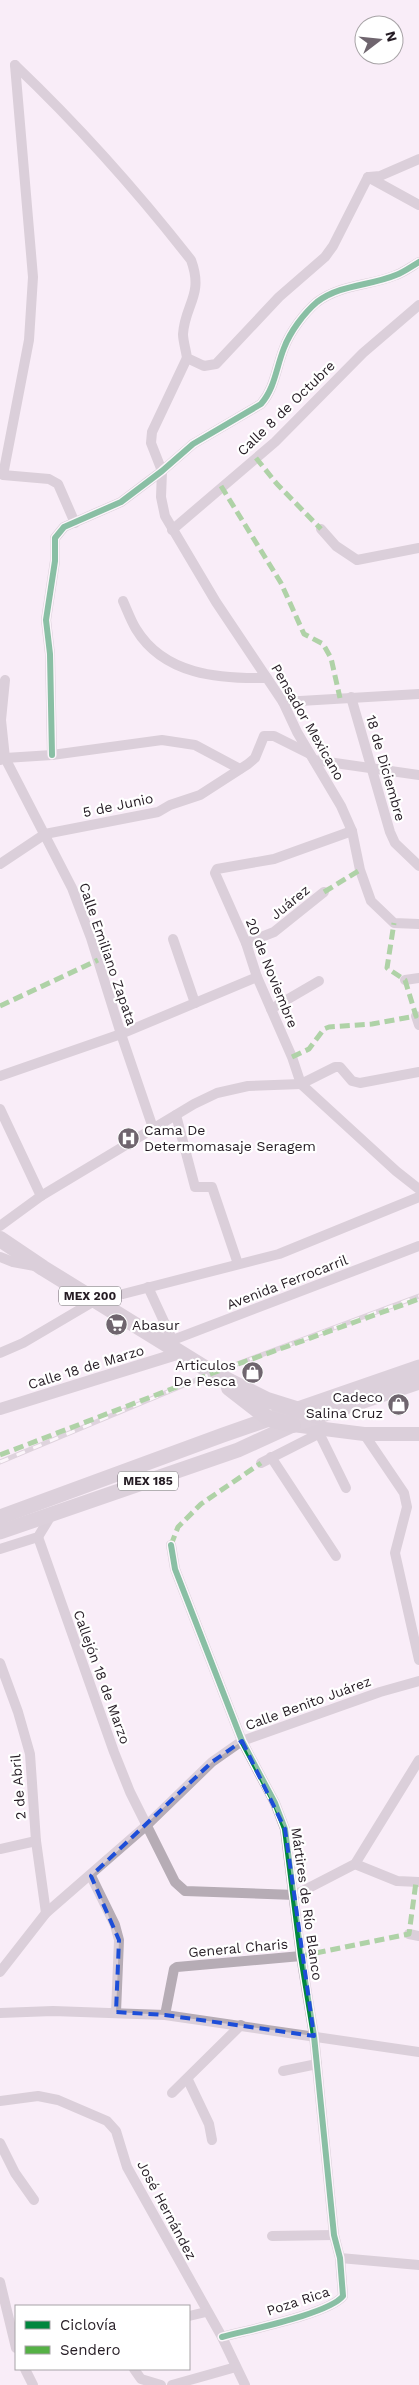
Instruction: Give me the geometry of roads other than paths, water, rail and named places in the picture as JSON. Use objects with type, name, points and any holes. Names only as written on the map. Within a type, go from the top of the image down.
[{"type":"highway","name":"MEX 200","points":[[0,1239],[43,1268],[213,1372],[267,1400],[296,1418],[321,1427]]},
{"type":"highway","name":"MEX 200","points":[[213,1372],[246,1402],[269,1419],[296,1418]]},
{"type":"main road","name":"MEX 185","points":[[0,1532],[238,1450],[296,1418],[419,1367]]},
{"type":"main road","points":[[321,1427],[419,1382]]},
{"type":"main road","name":"MEX 185","points":[[0,1517],[269,1419]]},
{"type":"main road","points":[[321,1427],[364,1434],[419,1434]]},
{"type":"street","points":[[75,523],[58,484],[49,479],[3,475],[29,340],[33,277],[15,65],[57,105],[191,260],[197,276],[194,295],[183,334],[187,358],[152,432],[151,443],[162,471]]},
{"type":"street","points":[[368,177],[380,176],[419,159]]},
{"type":"street","points":[[368,177],[419,205]]},
{"type":"street","points":[[187,358],[204,366],[216,364],[279,297],[324,257],[333,246],[368,177]]},
{"type":"street","points":[[52,755],[50,654],[46,620],[47,602],[55,562],[55,538],[64,527],[116,505],[162,471],[193,444],[261,404],[267,397],[277,374],[284,347],[300,322],[317,303],[333,292],[396,275],[419,262]]},
{"type":"street","name":"Calle 8 de Octubre","points":[[172,530],[275,442],[363,353],[419,305]]},
{"type":"street","name":"Pensador Mexicano","points":[[162,471],[162,497],[165,516],[216,602],[283,702],[311,756],[341,806],[352,831],[360,870],[371,901],[394,923],[419,924]]},
{"type":"street","points":[[321,529],[336,546],[357,560],[419,548]]},
{"type":"street","points":[[122,601],[136,630],[164,658],[197,673],[230,679],[267,678]]},
{"type":"street","name":"Calle Emiliano Zapata","points":[[5,680],[1,720],[2,759],[45,834],[72,888],[85,920],[153,1128]]},
{"type":"street","points":[[283,702],[419,694]]},
{"type":"street","name":"18 de Diciembre","points":[[351,697],[390,832],[395,844],[419,866]]},
{"type":"street","name":"5 de Junio","points":[[0,864],[45,834],[110,820],[153,814],[170,805],[200,795],[255,758],[264,736],[269,734],[311,756]]},
{"type":"street","points":[[2,759],[52,755],[162,740],[195,745],[240,768]]},
{"type":"street","points":[[311,756],[419,775]]},
{"type":"street","name":"20 de Noviembre","points":[[352,831],[274,859],[217,869],[214,873],[246,943],[257,978],[302,1084],[396,1171],[419,1189]]},
{"type":"street","name":"Juárez","points":[[246,943],[274,932],[324,892]]},
{"type":"street","points":[[173,939],[194,1003]]},
{"type":"street","points":[[0,1076],[121,1034],[257,978]]},
{"type":"street","points":[[405,980],[419,978]]},
{"type":"street","points":[[271,1009],[319,981]]},
{"type":"street","points":[[0,1226],[42,1196],[153,1128],[217,1093],[248,1086],[302,1084],[335,1066],[340,1067],[352,1081],[360,1083],[419,1072]]},
{"type":"street","points":[[0,1110],[42,1196]]},
{"type":"street","points":[[176,1115],[195,1187],[212,1187],[238,1264]]},
{"type":"street","points":[[123,1294],[279,1254],[419,1197]]},
{"type":"street","name":"Avenida Ferrocarril","points":[[173,1346],[419,1246]]},
{"type":"street","points":[[0,1257],[13,1262],[43,1268]]},
{"type":"street","points":[[148,1287],[173,1346]]},
{"type":"street","points":[[0,1353],[23,1343],[96,1300]]},
{"type":"street","name":"Calle 18 de Marzo","points":[[0,1409],[173,1346]]},
{"type":"street","points":[[261,1463],[321,1427],[346,1488]]},
{"type":"street","points":[[364,1434],[404,1493],[407,1507],[395,1552],[419,1660]]},
{"type":"street","points":[[270,1457],[336,1556]]},
{"type":"street","points":[[0,1549],[38,1536],[52,1513]]},
{"type":"street","name":"Callejón 18 de Marzo","points":[[38,1536],[104,1726],[130,1792],[147,1824]]},
{"type":"street","name":"Mártires de Río Blanco","points":[[171,1545],[175,1569],[242,1741],[275,1803],[286,1829],[301,1956],[314,2036],[334,2235],[340,2258]]},
{"type":"street","name":"2 de Abril","points":[[0,1663],[18,1712],[30,1754],[36,1841],[46,1913]]},
{"type":"street","name":"Calle Benito Juárez","points":[[0,1972],[46,1913],[91,1876],[212,1762],[242,1741],[380,1692],[419,1681]]},
{"type":"street","points":[[147,1824],[175,1882],[185,1891],[295,1895],[355,1864],[419,1760]]},
{"type":"street","points":[[0,1849],[36,1841]]},
{"type":"street","points":[[355,1864],[397,1881],[419,1882]]},
{"type":"street","points":[[91,1876],[115,1925],[119,1940],[116,2012]]},
{"type":"street","name":"General Charis","points":[[165,2015],[174,1969],[176,1967],[301,1956]]},
{"type":"street","points":[[0,2013],[53,2011],[165,2015],[419,2052]]},
{"type":"street","points":[[172,2093],[188,2080],[241,2025]]},
{"type":"street","points":[[283,2071],[317,2064]]},
{"type":"street","points":[[188,2080],[209,2124],[212,2140]]},
{"type":"street","name":"José Hernández","points":[[0,2101],[38,2096],[58,2100],[107,2121],[116,2131],[127,2167],[222,2338],[245,2385]]},
{"type":"street","points":[[0,2143],[15,2173],[34,2200]]},
{"type":"street","points":[[272,2236],[334,2235]]},
{"type":"street","points":[[340,2258],[419,2265]]},
{"type":"street","name":"Poza Rica","points":[[222,2338],[337,2303],[343,2296],[340,2258]]},
{"type":"street","points":[[0,2282],[15,2344]]},
{"type":"street","points":[[190,2316],[206,2312]]},
{"type":"street","points":[[172,2385],[236,2367]]},
{"type":"street","points":[[26,2370],[33,2385]]},
{"type":"street","points":[[135,2370],[141,2379],[161,2385]]},
{"type":"railway","points":[[0,1462],[213,1373],[419,1296]]},
{"type":"place","name":"Cama De Determomasaje Seragem","points":[[128,1138]]},
{"type":"place","name":"Abasur","points":[[116,1325]]},
{"type":"place","name":"Articulos De Pesca","points":[[252,1373]]},
{"type":"place","name":"Cadeco Salina Cruz","points":[[399,1405]]}]
